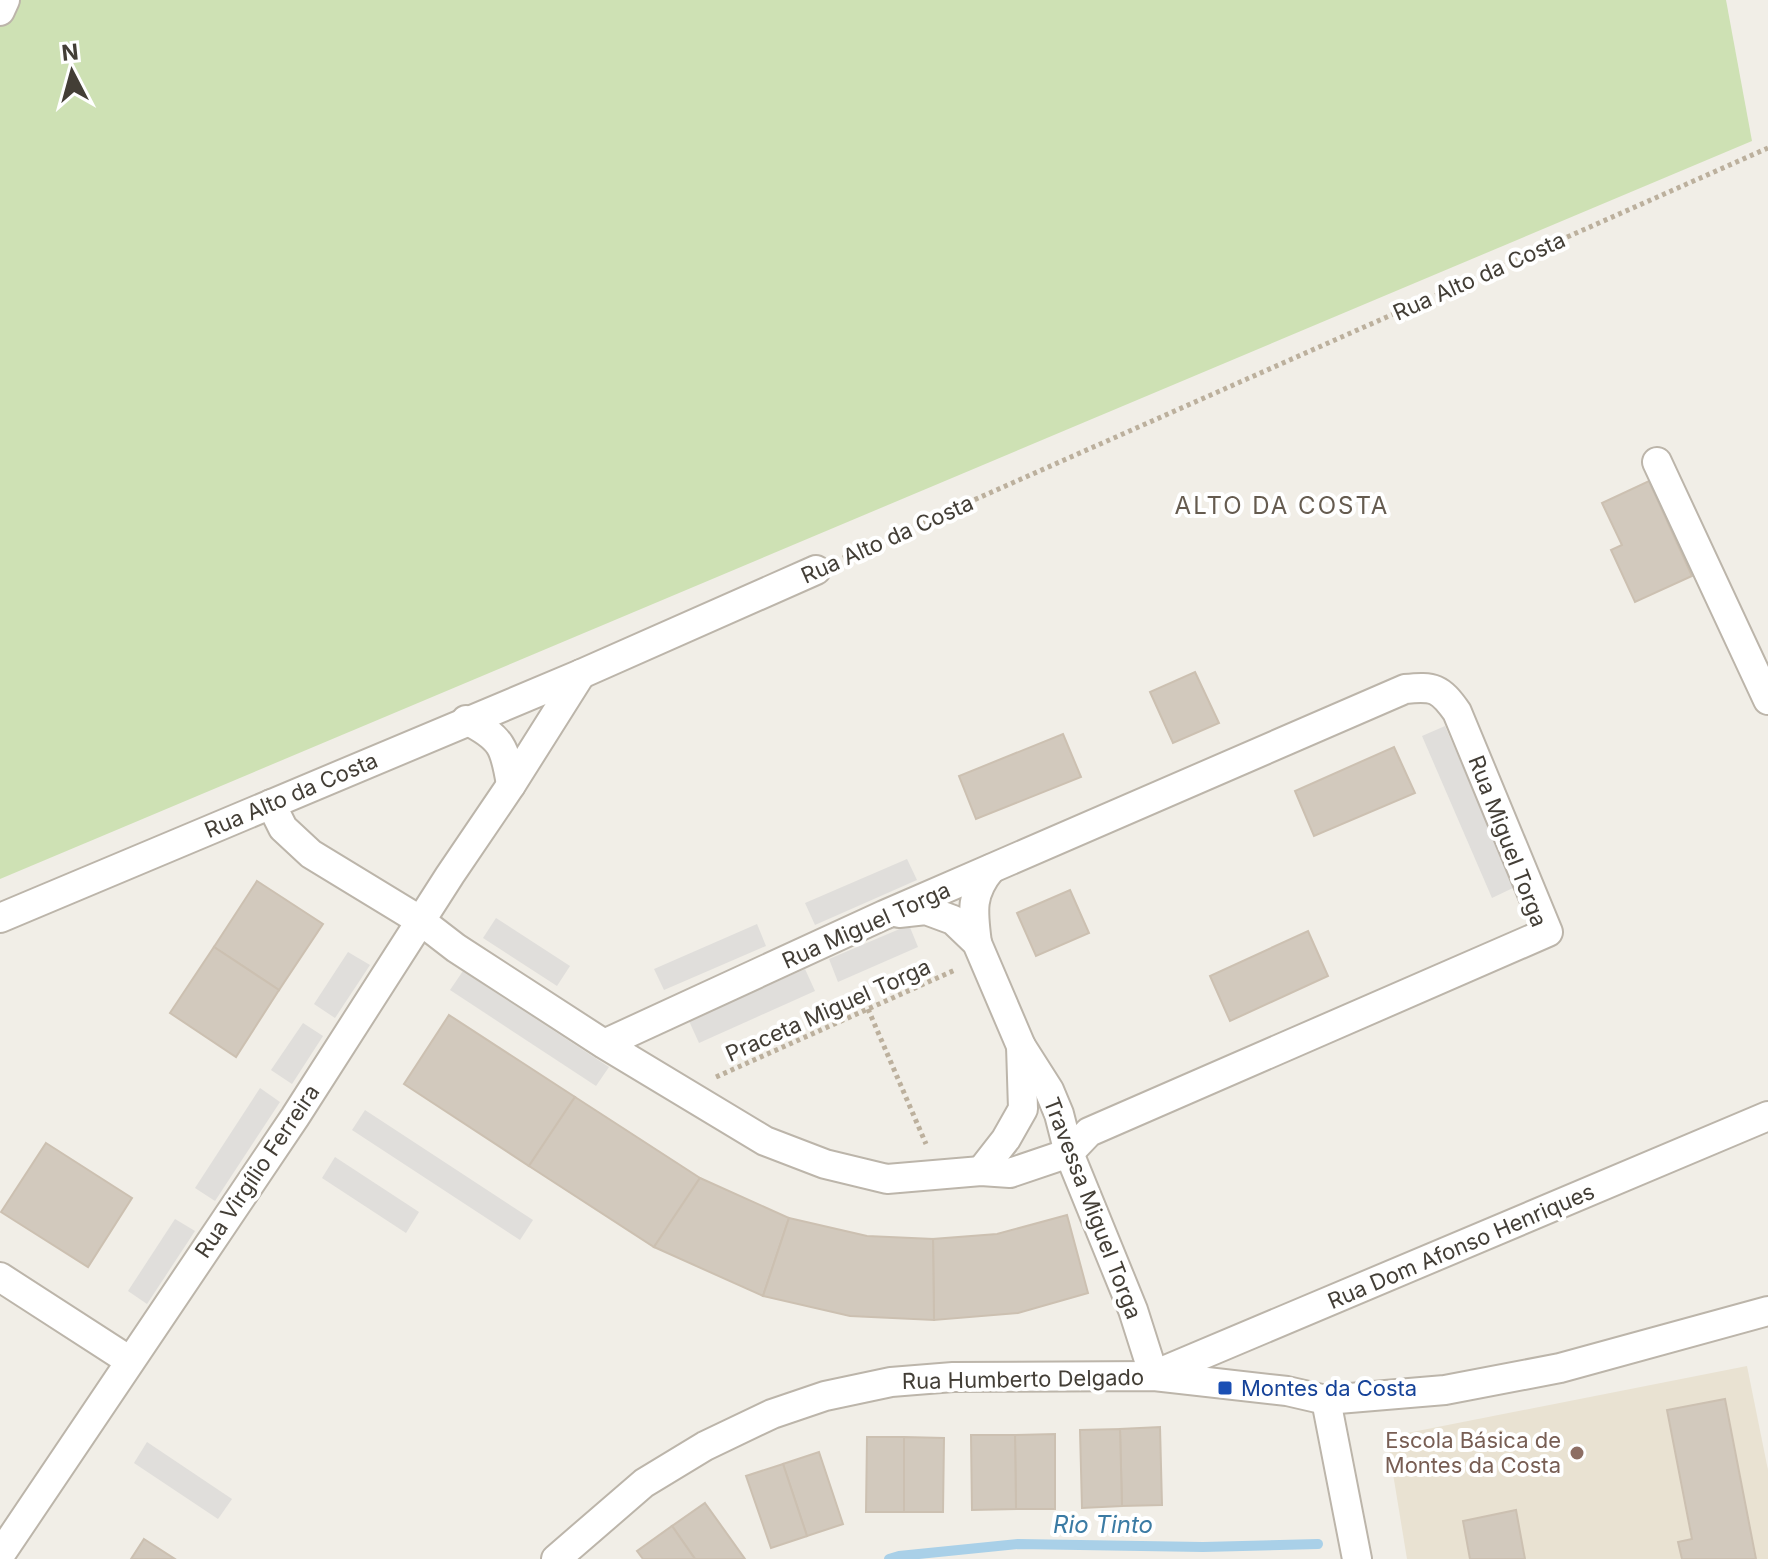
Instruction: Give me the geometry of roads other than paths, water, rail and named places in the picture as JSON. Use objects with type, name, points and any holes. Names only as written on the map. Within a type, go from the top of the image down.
[{"type":"street","points":[[0,11],[5,0]]},
{"type":"street","points":[[1657,462],[1768,700]]},
{"type":"street","name":"Rua Alto da Costa","points":[[0,918],[581,674],[816,570]]},
{"type":"street","name":"Rua Virgílio Ferreira","points":[[0,1555],[295,1117],[581,674]]},
{"type":"street","name":"Rua Miguel Torga","points":[[271,804],[283,828],[311,854],[421,921],[456,948],[604,1044],[765,1141],[825,1164],[887,1179],[981,1171],[1010,1173],[1069,1153],[1089,1132],[1548,932],[1457,712],[1445,695],[1429,687],[1405,689],[884,915],[604,1044]]},
{"type":"street","points":[[466,720],[491,732],[506,757],[511,785]]},
{"type":"street","name":"Travessa Miguel Torga","points":[[967,952],[976,891],[991,869]]},
{"type":"street","name":"Travessa Miguel Torga","points":[[884,915],[926,910],[953,920],[967,952],[1049,1090],[1069,1153],[1133,1310],[1154,1376]]},
{"type":"street","name":"Travessa Miguel Torga","points":[[981,1171],[1006,1139],[1023,1109],[1021,1046]]},
{"type":"street","name":"Rua Dom Afonso Henriques","points":[[1154,1376],[1768,1116]]},
{"type":"street","points":[[0,1277],[130,1361]]},
{"type":"street","name":"Rua Humberto Delgado","points":[[556,1559],[644,1483],[705,1446],[772,1414],[825,1396],[891,1382],[953,1377],[1154,1376],[1287,1391],[1326,1400],[1445,1390],[1560,1368],[1768,1311]]},
{"type":"street","points":[[1326,1400],[1357,1559]]},
{"type":"waterway","name":"Rio Tinto","points":[[889,1559],[1018,1544],[1203,1547],[1318,1544]]},
{"type":"place","name":"Montes da Costa","points":[[1225,1388]]},
{"type":"place","name":"Escola Básica de Montes da Costa","points":[[1577,1453]]},
{"type":"district","name":"ALTO DA COSTA","points":[[1282,505]]}]
